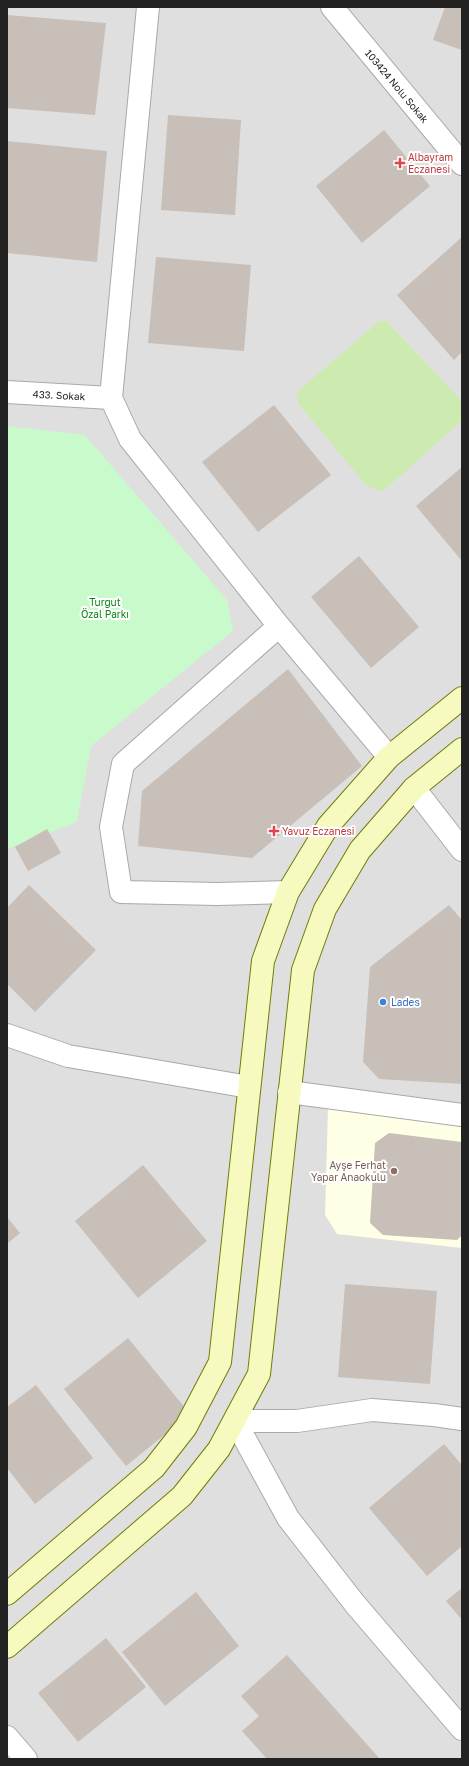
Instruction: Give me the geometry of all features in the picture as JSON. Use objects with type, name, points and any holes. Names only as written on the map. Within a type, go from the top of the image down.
[{"type":"street","points":[[148,7],[112,398],[130,439],[278,626],[389,757]]},
{"type":"street","name":"103424 Nolu Sokak","points":[[332,7],[462,164]]},
{"type":"street","name":"433. Sokak","points":[[7,392],[112,398]]},
{"type":"street","points":[[278,626],[124,764],[111,827],[121,892],[217,894],[288,892]]},
{"type":"street","points":[[7,1594],[154,1468],[186,1427],[220,1362],[264,961],[288,892],[328,826],[389,757],[462,698]]},
{"type":"street","points":[[7,1647],[182,1496],[219,1449],[259,1374],[288,1092],[303,970],[325,908],[360,850],[414,788],[462,749]]},
{"type":"street","points":[[414,788],[462,850]]},
{"type":"street","points":[[7,1035],[68,1056],[249,1087]]},
{"type":"street","points":[[288,1092],[462,1115]]},
{"type":"street","points":[[235,1421],[297,1421],[372,1410],[462,1419]]},
{"type":"street","points":[[235,1421],[288,1518],[355,1604],[462,1729]]},
{"type":"street","points":[[7,1737],[26,1759]]},
{"type":"shaded area","points":[[7,7],[462,7],[462,401],[386,320],[378,322],[297,393],[381,492],[462,421],[462,1759],[7,1759]]},
{"type":"shaded area","name":"Ayşe Ferhat Yapar Anaokulu","points":[[328,1108],[462,1127],[462,1248],[337,1234],[325,1215]]},
{"type":"green space","points":[[386,320],[462,401],[462,421],[382,492],[366,485],[298,403],[297,392],[378,322]]},
{"type":"green space","name":"Turgut Özal Parkı","points":[[7,426],[85,435],[227,600],[233,631],[91,746],[77,822],[7,849]]},
{"type":"building","points":[[445,7],[462,7],[462,50],[433,40]]},
{"type":"building","points":[[7,15],[106,23],[95,115],[7,108]]},
{"type":"building","points":[[168,115],[241,120],[235,215],[161,210]]},
{"type":"building","points":[[384,130],[430,186],[362,243],[316,186]]},
{"type":"building","points":[[7,141],[107,151],[97,262],[7,253]]},
{"type":"building","points":[[462,237],[462,352],[454,360],[397,295]]},
{"type":"building","points":[[156,257],[251,265],[244,351],[148,343]]},
{"type":"building","points":[[274,405],[331,475],[258,532],[202,462]]},
{"type":"building","points":[[462,467],[462,561],[416,506]]},
{"type":"building","points":[[359,556],[419,627],[371,668],[311,597]]},
{"type":"building","points":[[288,669],[362,766],[252,858],[138,846],[142,791]]},
{"type":"building","points":[[47,829],[61,853],[28,871],[15,847]]},
{"type":"building","points":[[29,885],[96,950],[35,1012],[7,984],[7,908]]},
{"type":"building","points":[[449,905],[462,920],[462,1084],[379,1079],[363,1062],[370,967]]},
{"type":"building","points":[[389,1133],[462,1142],[462,1235],[457,1240],[383,1235],[370,1223],[375,1143]]},
{"type":"building","points":[[143,1165],[207,1241],[138,1298],[75,1221]]},
{"type":"building","points":[[7,1217],[20,1233],[7,1244]]},
{"type":"building","points":[[345,1284],[437,1291],[430,1384],[338,1377]]},
{"type":"building","points":[[128,1338],[190,1414],[126,1466],[64,1389]]},
{"type":"building","points":[[36,1385],[93,1458],[35,1504],[7,1468],[7,1407]]},
{"type":"building","points":[[444,1444],[462,1465],[462,1546],[427,1576],[369,1508]]},
{"type":"building","points":[[462,1588],[462,1620],[446,1601]]},
{"type":"building","points":[[196,1592],[239,1646],[165,1706],[122,1652]]},
{"type":"building","points":[[106,1638],[146,1687],[78,1742],[38,1693]]},
{"type":"building","points":[[287,1655],[380,1759],[267,1759],[242,1731],[259,1716],[241,1696]]},
{"type":"place","name":"Albayram Eczanesi","points":[[400,163]]},
{"type":"place","name":"Yavuz Eczanesi","points":[[274,831]]},
{"type":"place","name":"Lades","points":[[383,1002]]},
{"type":"place","name":"Ayşe Ferhat Yapar Anaokulu","points":[[394,1171]]}]
